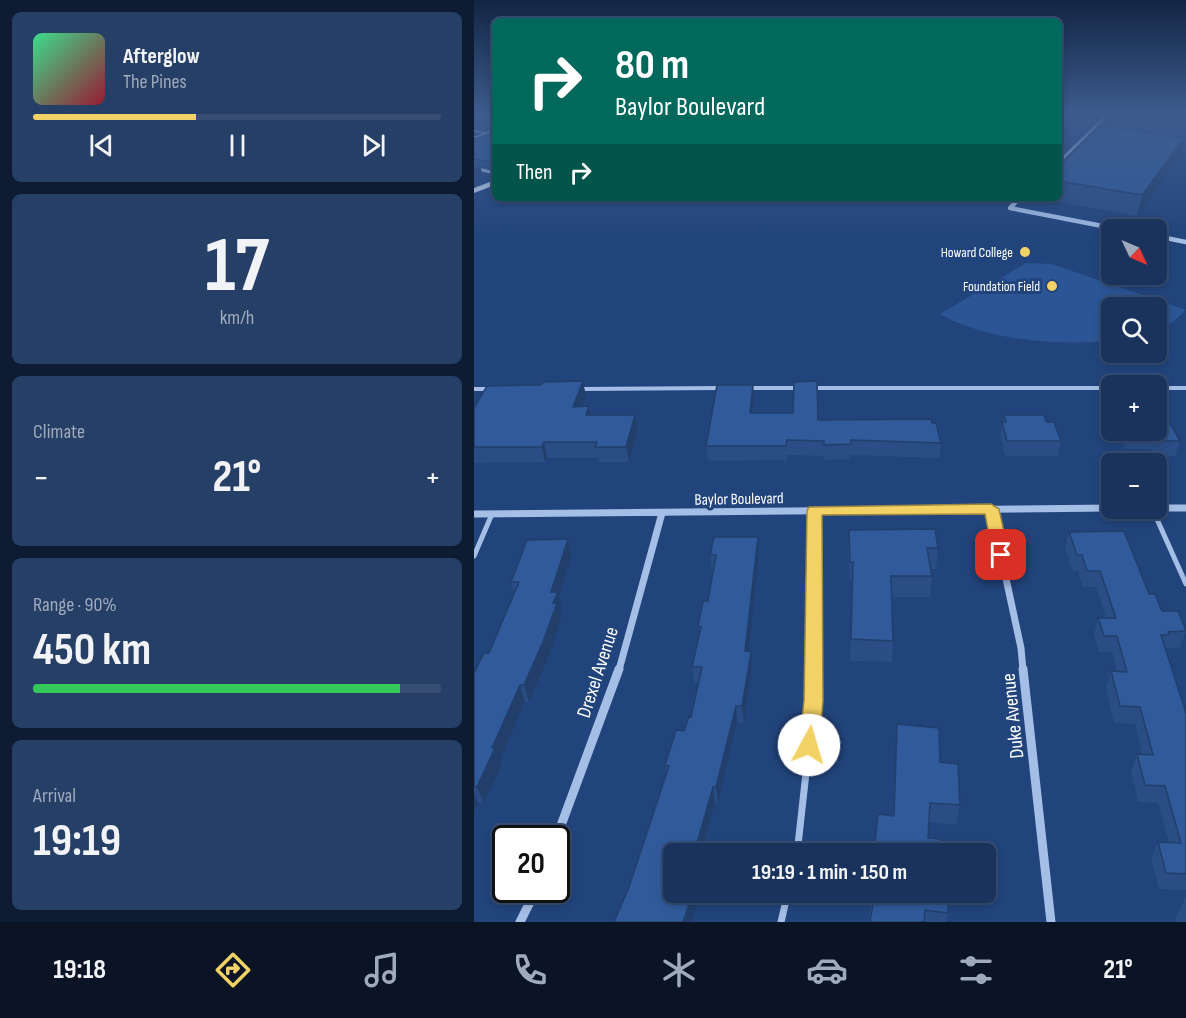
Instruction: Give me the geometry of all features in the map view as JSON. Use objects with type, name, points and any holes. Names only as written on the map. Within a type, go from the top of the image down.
[{"type":"street","points":[[474,168],[492,171]]},
{"type":"street","points":[[474,191],[492,183]]},
{"type":"street","points":[[1018,201],[1011,208],[1101,226]]},
{"type":"street","points":[[1167,238],[1186,242]]},
{"type":"street","name":"Baylor Boulevard","points":[[474,514],[1101,508]]},
{"type":"street","points":[[1167,508],[1186,508]]},
{"type":"street","name":"Duke Avenue","points":[[991,509],[1021,648],[1051,922]]},
{"type":"street","name":"Drexel Avenue","points":[[561,825],[619,670],[662,513]]},
{"type":"street","points":[[520,922],[530,903]]},
{"type":"lane","points":[[568,389],[733,388]]},
{"type":"lane","points":[[745,388],[1101,388]]},
{"type":"lane","points":[[1167,388],[1186,388]]},
{"type":"lane","points":[[474,389],[498,389]]},
{"type":"lane","points":[[798,843],[814,701],[814,511]]},
{"type":"lane","points":[[474,556],[492,514]]},
{"type":"lane","points":[[1157,519],[1186,584]]},
{"type":"lane","points":[[781,922],[785,903]]},
{"type":"shaded area","name":"Foundation Field","points":[[1026,263],[1052,264],[1101,281],[1101,285],[1113,285],[1148,297],[1101,297],[1101,341],[1091,342],[1046,342],[1000,335],[958,323],[940,314]]},
{"type":"shaded area","name":"Foundation Field","points":[[1167,303],[1186,310],[1167,325]]},
{"type":"building","points":[[474,157],[492,157],[492,162],[474,159]]},
{"type":"building","points":[[1068,157],[1170,157],[1142,195],[1062,182],[1062,163]]},
{"type":"building","points":[[583,381],[573,407],[589,406],[586,415],[635,415],[626,447],[595,447],[597,442],[544,442],[542,447],[474,447],[474,408],[487,386],[541,385],[543,382]]},
{"type":"building","points":[[817,381],[818,420],[931,419],[932,423],[936,423],[941,443],[851,440],[851,444],[824,445],[824,441],[787,440],[786,446],[706,446],[717,385],[753,385],[750,413],[793,413],[794,382]]},
{"type":"building","points":[[1004,415],[1044,415],[1046,422],[1054,422],[1061,441],[1007,441],[1002,422],[1006,422]]},
{"type":"building","points":[[1167,418],[1180,441],[1167,441]]},
{"type":"building","points":[[935,529],[938,548],[927,548],[932,576],[891,576],[893,641],[851,639],[853,562],[850,562],[849,530]]},
{"type":"building","points":[[1124,531],[1149,594],[1155,594],[1162,611],[1178,611],[1186,631],[1168,632],[1169,635],[1161,635],[1186,713],[1186,874],[1166,873],[1158,842],[1181,843],[1165,786],[1145,785],[1137,754],[1153,755],[1140,707],[1120,706],[1111,671],[1127,672],[1117,636],[1104,636],[1098,618],[1116,618],[1100,571],[1087,571],[1082,555],[1077,555],[1069,532]]},
{"type":"building","points":[[714,537],[758,537],[745,651],[751,652],[742,706],[736,706],[716,787],[713,787],[697,843],[663,843],[663,903],[689,903],[683,922],[614,922],[629,887],[669,766],[665,765],[676,730],[684,731],[689,716],[691,717],[702,667],[692,667],[701,627],[698,626],[703,601],[708,601],[716,555],[710,555]]},
{"type":"building","points":[[568,539],[551,592],[558,592],[553,603],[557,603],[543,642],[524,685],[520,685],[477,787],[474,786],[474,673],[484,653],[489,653],[519,582],[511,582],[527,540]]},
{"type":"building","points":[[897,724],[939,728],[940,762],[958,764],[960,805],[930,803],[928,838],[941,839],[941,843],[875,843],[878,814],[894,816]]},
{"type":"building","points":[[870,903],[948,903],[948,913],[925,910],[924,922],[870,922],[873,904]]},
{"type":"place","name":"Howard College","points":[[1025,252]]},
{"type":"place","name":"Foundation Field","points":[[1052,286]]},
{"type":"route","points":[[809,745],[814,701],[814,511],[991,509],[1001,555]]}]
